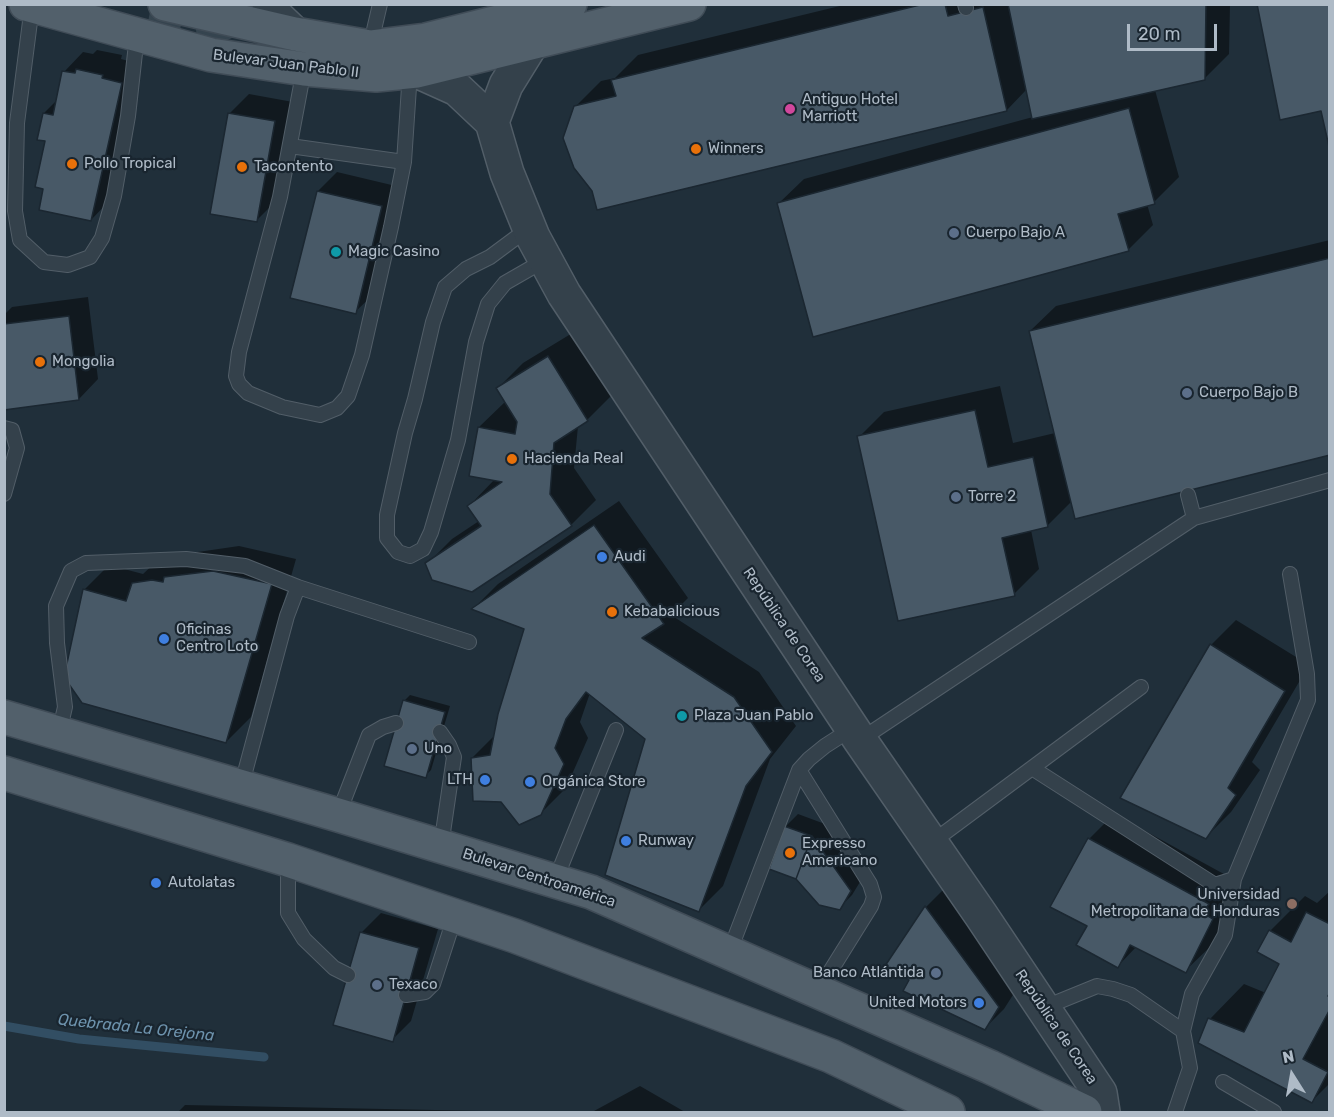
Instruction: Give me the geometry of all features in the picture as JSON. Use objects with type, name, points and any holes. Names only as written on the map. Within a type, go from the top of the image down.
[{"type":"main road","points":[[88,4],[159,14]]},
{"type":"main road","name":"Bulevar Juan Pablo II","points":[[29,5],[159,14],[370,46],[426,40],[570,4]]},
{"type":"main road","name":"Bulevar Juan Pablo II","points":[[159,14],[211,55],[304,69],[376,75],[413,71],[689,4]]},
{"type":"main road","name":"Bulevar Centroamérica","points":[[4,717],[591,892],[990,1067],[1085,1113]]},
{"type":"main road","points":[[4,773],[288,860],[526,940],[831,1056],[948,1113]]},
{"type":"main road","points":[[877,1078],[905,1113]]},
{"type":"street","points":[[269,4],[271,11],[295,34]]},
{"type":"street","points":[[413,71],[457,89],[492,122],[506,85],[532,43]]},
{"type":"street","name":"República de Corea","points":[[492,122],[507,173],[529,228],[564,294],[857,734],[1100,1093],[1103,1113]]},
{"type":"lane","points":[[370,46],[380,4]]},
{"type":"lane","points":[[29,5],[17,123],[15,211],[20,240],[44,262],[68,265],[90,257],[102,238],[114,196],[128,116],[159,14]]},
{"type":"lane","points":[[304,69],[280,197],[239,352],[236,376],[239,384],[248,393],[282,408],[320,415],[337,408],[348,396],[362,355],[404,162],[413,71]]},
{"type":"lane","points":[[290,146],[404,162]]},
{"type":"lane","points":[[529,228],[490,257],[466,269],[445,287],[433,322],[387,515],[387,538],[398,552],[410,556],[423,549],[431,532],[458,440],[477,342],[488,303],[506,283],[545,260]]},
{"type":"lane","points":[[4,428],[12,430],[16,448],[4,494]]},
{"type":"lane","points":[[729,952],[799,770],[825,746],[857,734],[1194,518],[1329,480]]},
{"type":"lane","points":[[1188,495],[1194,518]]},
{"type":"lane","points":[[59,733],[65,707],[57,642],[56,606],[71,571],[87,563],[186,559],[245,566],[298,587],[469,642]]},
{"type":"lane","points":[[1175,1113],[1190,1068],[1183,1031],[1192,994],[1225,935],[1234,879],[1308,700],[1307,674],[1290,574]]},
{"type":"lane","points":[[241,787],[287,616],[298,587]]},
{"type":"lane","points":[[931,843],[1141,687]]},
{"type":"lane","points":[[338,815],[369,735],[396,723]]},
{"type":"lane","points":[[555,881],[616,730]]},
{"type":"lane","points":[[440,732],[454,757],[441,846]]},
{"type":"lane","points":[[1032,768],[1215,885],[1234,879]]},
{"type":"lane","points":[[799,770],[870,884],[874,897],[871,906],[818,992]]},
{"type":"lane","points":[[288,860],[288,913],[304,939],[334,968],[348,975]]},
{"type":"lane","points":[[406,994],[425,992],[433,984],[455,916]]},
{"type":"lane","points":[[1043,1008],[1097,986],[1131,995],[1183,1031]]},
{"type":"lane","points":[[1223,1082],[1274,1113]]},
{"type":"building","name":"Antiguo Hotel Marriott","points":[[924,4],[945,4],[948,16],[983,7],[1007,111],[597,210],[592,191],[574,168],[563,138],[574,106],[616,96],[611,80]]},
{"type":"building","points":[[1008,4],[1206,4],[1205,80],[1032,119]]},
{"type":"building","points":[[1257,4],[1330,4],[1330,151],[1321,111],[1280,120]]},
{"type":"building","name":"Pollo Tropical","points":[[76,69],[103,75],[102,78],[122,83],[91,221],[39,210],[43,189],[35,187],[45,141],[37,140],[43,113],[53,115],[62,71],[75,73]]},
{"type":"building","name":"Cuerpo Bajo A","points":[[1129,108],[1155,204],[1118,214],[1129,251],[813,337],[777,203]]},
{"type":"building","name":"Tacontento","points":[[228,113],[275,121],[257,222],[210,214]]},
{"type":"building","name":"Magic Casino","points":[[317,191],[382,206],[356,314],[290,298]]},
{"type":"building","name":"Cuerpo Bajo B","points":[[1330,258],[1330,455],[1075,519],[1029,331]]},
{"type":"building","name":"Mongolia","points":[[69,316],[79,400],[4,410],[4,324]]},
{"type":"building","name":"Hacienda Real","points":[[548,356],[588,421],[554,443],[550,494],[572,526],[472,592],[432,580],[425,563],[481,526],[467,506],[502,482],[469,476],[478,427],[515,434],[517,422],[496,388]]},
{"type":"building","name":"Torre 2","points":[[975,410],[988,467],[1033,457],[1048,527],[1002,538],[1015,596],[898,621],[857,436]]},
{"type":"building","name":"Plaza Juan Pablo","points":[[594,525],[664,624],[642,638],[734,697],[772,752],[746,786],[699,912],[605,875],[645,739],[586,692],[566,719],[555,748],[564,764],[541,815],[519,825],[501,802],[473,801],[471,758],[490,755],[498,714],[524,629],[471,609]]},
{"type":"building","name":"Oficinas Centro Loto","points":[[213,571],[272,584],[226,743],[82,703],[64,677],[83,589],[126,601],[132,583],[152,580],[163,582],[164,577]]},
{"type":"building","points":[[1210,644],[1285,691],[1228,788],[1236,795],[1206,839],[1120,798]]},
{"type":"building","name":"Uno","points":[[403,700],[445,712],[426,778],[384,766]]},
{"type":"building","name":"Expresso Americano","points":[[784,826],[812,836],[796,879],[769,869]]},
{"type":"building","points":[[812,836],[851,891],[840,910],[819,905],[796,879]]},
{"type":"building","points":[[1088,838],[1209,904],[1203,913],[1213,919],[1186,973],[1130,945],[1118,968],[1076,945],[1087,926],[1050,907]]},
{"type":"building","name":"Banco Atlántida","points":[[925,906],[999,1007],[985,1030],[903,991],[909,980],[885,966]]},
{"type":"building","name":"Universidad Metropolitana de Honduras","points":[[1306,912],[1330,924],[1330,992],[1328,996],[1330,997],[1330,1009],[1303,1059],[1328,1072],[1312,1103],[1198,1043],[1208,1018],[1244,1032],[1279,964],[1257,952],[1269,930],[1291,942]]},
{"type":"building","name":"Texaco","points":[[360,932],[419,948],[393,1042],[333,1025]]},
{"type":"waterway","name":"Quebrada La Orejona","points":[[4,1026],[79,1039],[264,1057]]},
{"type":"tunnel","points":[[148,22],[194,31],[209,29],[231,18],[237,6]]},
{"type":"place","name":"Antiguo Hotel Marriott","points":[[790,109]]},
{"type":"place","name":"Winners","points":[[696,149]]},
{"type":"place","name":"Pollo Tropical","points":[[72,164]]},
{"type":"place","name":"Tacontento","points":[[242,167]]},
{"type":"place","name":"Cuerpo Bajo A","points":[[954,233]]},
{"type":"place","name":"Magic Casino","points":[[336,252]]},
{"type":"place","name":"Mongolia","points":[[40,362]]},
{"type":"place","name":"Cuerpo Bajo B","points":[[1187,393]]},
{"type":"place","name":"Hacienda Real","points":[[512,459]]},
{"type":"place","name":"Torre 2","points":[[956,497]]},
{"type":"place","name":"Audi","points":[[602,557]]},
{"type":"place","name":"Kebabalicious","points":[[612,612]]},
{"type":"place","name":"Oficinas Centro Loto","points":[[164,639]]},
{"type":"place","name":"Plaza Juan Pablo","points":[[682,716]]},
{"type":"place","name":"Uno","points":[[412,749]]},
{"type":"place","name":"LTH","points":[[485,780]]},
{"type":"place","name":"Orgánica Store","points":[[530,782]]},
{"type":"place","name":"Runway","points":[[626,841]]},
{"type":"place","name":"Expresso Americano","points":[[790,853]]},
{"type":"place","name":"Autolatas","points":[[156,883]]},
{"type":"place","name":"Universidad Metropolitana de Honduras","points":[[1292,904]]},
{"type":"place","name":"Banco Atlántida","points":[[936,973]]},
{"type":"place","name":"Texaco","points":[[377,985]]},
{"type":"place","name":"United Motors","points":[[979,1003]]}]
